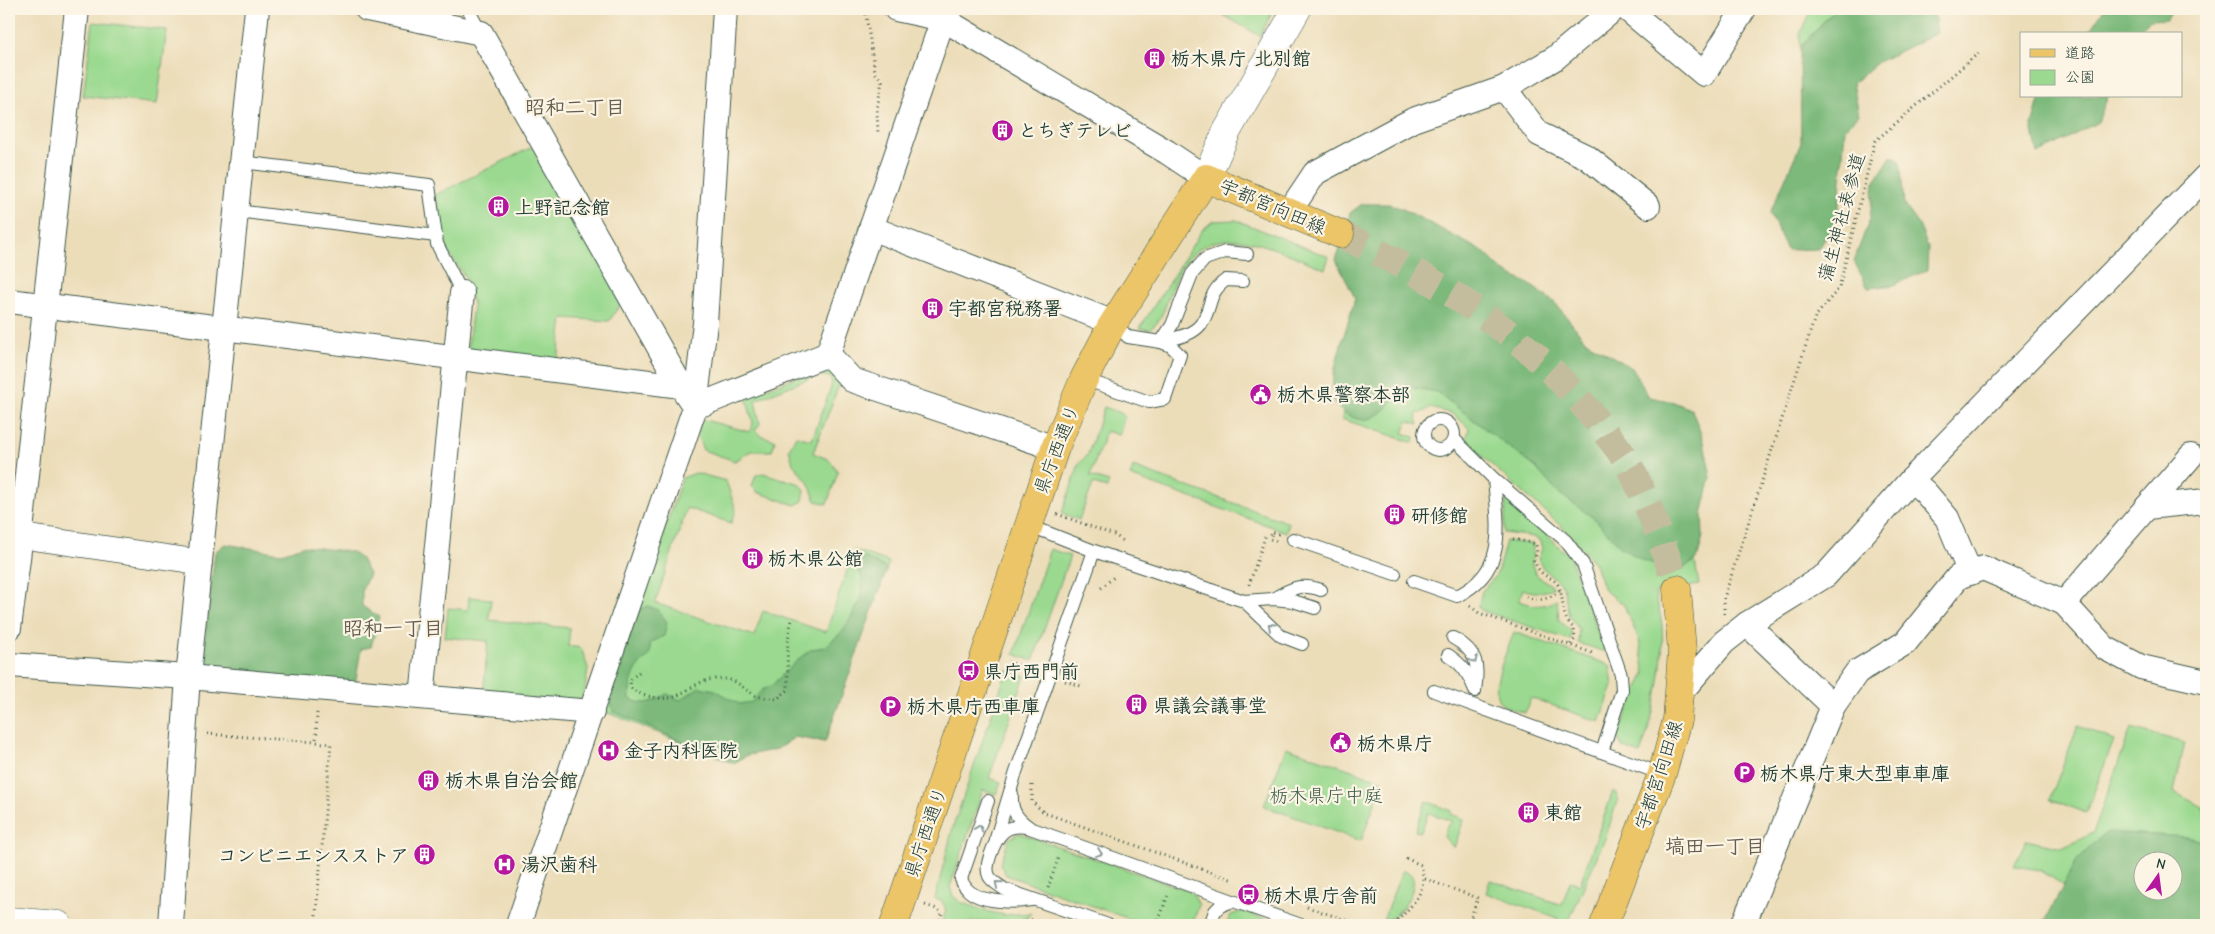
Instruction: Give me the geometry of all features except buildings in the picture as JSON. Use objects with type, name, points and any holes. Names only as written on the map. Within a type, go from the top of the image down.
[{"type":"main road","name":"宇都宮向田線","points":[[1206,178],[1340,234]]},
{"type":"main road","name":"県庁西通り","points":[[894,925],[1055,448],[1084,380],[1114,323],[1206,178]]},
{"type":"main road","name":"宇都宮向田線","points":[[1604,925],[1662,774],[1677,720],[1682,650],[1676,589]]},
{"type":"street","points":[[9,628],[13,559],[20,536],[77,9]]},
{"type":"street","points":[[171,925],[188,677],[257,9]]},
{"type":"street","points":[[367,9],[481,33],[681,386],[696,407]]},
{"type":"street","points":[[518,925],[696,407],[705,323],[725,9]]},
{"type":"street","points":[[896,9],[946,14],[1206,178]]},
{"type":"street","name":"県庁西通り","points":[[1206,178],[1228,130],[1297,9]]},
{"type":"street","points":[[1289,212],[1314,174],[1413,120],[1504,88],[1555,58],[1614,9]]},
{"type":"street","points":[[1627,9],[1704,74],[1744,9]]},
{"type":"street","points":[[696,407],[828,354],[946,14]]},
{"type":"street","points":[[1504,88],[1539,134],[1587,157],[1648,206]]},
{"type":"street","points":[[1680,693],[1724,642],[1747,624],[1826,575],[1911,480],[2206,176]]},
{"type":"street","points":[[871,228],[1114,323]]},
{"type":"street","points":[[422,697],[462,294]]},
{"type":"street","points":[[9,301],[225,330],[681,386]]},
{"type":"street","points":[[828,354],[852,380],[1055,448]]},
{"type":"street","points":[[2064,603],[2191,456]]},
{"type":"street","points":[[1911,480],[1925,492],[1947,518],[1970,573]]},
{"type":"street","points":[[2147,507],[2206,501]]},
{"type":"street","points":[[20,536],[200,562]]},
{"type":"street","points":[[1743,925],[1833,706],[1857,672],[1904,643],[1958,577],[1983,568],[2064,603],[2105,648],[2141,667],[2206,682]]},
{"type":"street","points":[[1747,624],[1833,706]]},
{"type":"street","points":[[9,665],[188,677],[592,712]]},
{"type":"street","points":[[9,921],[58,925]]},
{"type":"lane","points":[[468,9],[481,33]]},
{"type":"lane","points":[[242,162],[429,185],[437,244],[462,294]]},
{"type":"lane","points":[[237,212],[436,236]]},
{"type":"lane","points":[[1161,342],[1172,324],[1192,274],[1205,259],[1225,252],[1247,254]]},
{"type":"lane","points":[[1161,342],[1185,336],[1201,325],[1216,287],[1226,280],[1243,281]]},
{"type":"lane","points":[[1084,380],[1149,402],[1165,399],[1180,354],[1171,346],[1161,342],[1128,337],[1114,323]]},
{"type":"lane","points":[[1454,439],[1494,479],[1566,541],[1583,564],[1621,675],[1622,690],[1602,752]]},
{"type":"lane","points":[[1414,581],[1457,596],[1479,582],[1491,567],[1497,549],[1498,538],[1494,479]]},
{"type":"lane","points":[[1028,525],[1244,602],[1281,636],[1302,644]]},
{"type":"lane","points":[[1293,539],[1395,574]]},
{"type":"lane","points":[[1094,550],[1013,782],[988,863],[988,874],[1004,889],[1108,925]]},
{"type":"lane","points":[[1273,599],[1292,588],[1308,586],[1321,590]]},
{"type":"lane","points":[[1244,602],[1273,599],[1293,601],[1315,608]]},
{"type":"lane","points":[[1453,638],[1463,644],[1476,660],[1478,670],[1471,704]]},
{"type":"lane","points":[[1448,655],[1460,663],[1469,674],[1475,691]]},
{"type":"lane","points":[[1434,691],[1662,774]]},
{"type":"lane","points":[[1013,782],[1011,804],[1014,814],[1030,828]]},
{"type":"lane","points":[[988,800],[960,879],[968,890],[992,900],[1004,902],[1038,901]]},
{"type":"lane","points":[[996,838],[1003,831],[1012,827],[1030,828],[1300,925]]},
{"type":"lane","points":[[1210,925],[1215,911],[1220,906],[1233,901]]},
{"type":"path","points":[[865,9],[875,72],[882,81],[877,109],[879,137]]},
{"type":"path","name":"蒲生神社表参道","points":[[1724,598],[1815,318],[1838,288],[1875,141],[1981,51]]},
{"type":"path","points":[[1054,513],[1114,535],[1129,544]]},
{"type":"path","points":[[1244,602],[1266,534]]},
{"type":"path","points":[[1498,538],[1522,540],[1536,544],[1537,553],[1534,560],[1537,568],[1541,574],[1556,583],[1560,591],[1564,617],[1567,624],[1574,628],[1575,639],[1570,645]]},
{"type":"path","points":[[1098,595],[1101,587],[1119,573]]},
{"type":"path","points":[[1240,582],[1249,585]]},
{"type":"path","points":[[1526,597],[1543,600],[1560,591]]},
{"type":"path","points":[[1457,596],[1479,613],[1616,662]]},
{"type":"path","points":[[639,672],[630,680],[631,688],[643,695],[666,700],[676,698],[693,685],[717,679],[741,683],[756,696],[777,699],[788,690],[786,667],[787,635],[792,620]]},
{"type":"path","points":[[1064,690],[1071,673]]},
{"type":"path","points":[[316,742],[318,688]]},
{"type":"path","points":[[184,732],[331,744],[314,925]]},
{"type":"path","points":[[1032,782],[1032,802],[1045,813],[1240,883]]},
{"type":"path","points":[[1012,925],[1036,919],[1038,901],[1071,822]]},
{"type":"path","points":[[1394,925],[1418,898],[1425,879],[1421,865],[1405,858]]},
{"type":"path","points":[[1425,879],[1478,898],[1468,925]]},
{"type":"path","points":[[1291,901],[1294,894]]},
{"type":"path","points":[[1282,898],[1361,925]]},
{"type":"path","points":[[924,905],[937,909],[942,913],[938,925]]},
{"type":"path","points":[[974,925],[994,925]]},
{"type":"shaded area","points":[[1207,9],[1275,9],[1258,38]]},
{"type":"green space","points":[[1213,9],[1274,9],[1260,36]]},
{"type":"green space","points":[[1811,9],[1835,9],[1800,48],[1800,34]]},
{"type":"green space","points":[[1835,9],[1933,9],[1937,33],[1878,62],[1853,83],[1859,115],[1845,129],[1838,216],[1819,249],[1787,250],[1770,213],[1801,143],[1800,48]]},
{"type":"green space","points":[[2104,9],[2172,9],[2167,19],[2150,20],[2137,32],[2088,32]]},
{"type":"green space","points":[[93,22],[167,30],[157,104],[83,96]]},
{"type":"green space","points":[[2039,98],[2107,98],[2098,122],[2038,154],[2032,126]]},
{"type":"green space","points":[[536,145],[626,296],[609,321],[563,318],[558,361],[471,351],[468,346],[473,305],[466,278],[448,252],[435,195]]},
{"type":"green space","points":[[1892,155],[1900,160],[1904,204],[1919,225],[1928,247],[1927,270],[1894,285],[1868,288],[1854,261],[1870,218],[1874,183]]},
{"type":"green space","points":[[1362,204],[1389,204],[1405,210],[1484,252],[1503,271],[1529,284],[1555,303],[1586,341],[1632,368],[1649,397],[1674,402],[1692,410],[1704,442],[1711,477],[1702,514],[1703,536],[1697,560],[1678,570],[1644,561],[1622,548],[1595,519],[1557,492],[1535,467],[1437,392],[1406,387],[1381,413],[1366,419],[1357,419],[1348,415],[1337,406],[1333,399],[1333,376],[1355,298],[1336,260],[1350,213]]},
{"type":"green space","points":[[1236,220],[1329,257],[1325,269],[1260,244],[1239,240],[1219,241],[1201,248],[1185,263],[1172,287],[1158,322],[1149,330],[1140,328],[1202,230],[1213,221]]},
{"type":"green space","points":[[821,368],[835,372],[841,380],[813,453],[830,460],[838,472],[827,504],[816,501],[808,482],[793,464],[789,449],[796,436],[812,440],[832,384],[830,377],[818,375],[755,400],[760,424],[755,430],[762,436],[775,440],[772,451],[751,451],[735,461],[703,450],[697,435],[701,419],[750,432],[753,423],[746,396]]},
{"type":"green space","points":[[1407,375],[1493,414],[1678,570],[1695,561],[1699,585],[1655,592],[1662,626],[1662,657],[1654,708],[1640,754],[1622,747],[1617,737],[1633,697],[1645,674],[1639,640],[1624,605],[1604,590],[1595,564],[1571,535],[1466,442],[1469,428],[1453,414],[1431,408],[1416,415],[1419,424],[1408,421],[1403,433],[1415,437],[1414,443],[1342,419],[1346,388]]},
{"type":"green space","points":[[1104,407],[1121,413],[1125,417],[1119,435],[1106,431],[1090,476],[1109,482],[1107,488],[1093,484],[1079,520],[1062,513],[1079,464],[1088,454]]},
{"type":"green space","points":[[1133,467],[1289,523],[1286,532],[1130,476]]},
{"type":"green space","points":[[696,473],[726,481],[736,510],[731,523],[687,508],[655,603],[754,636],[763,611],[826,632],[854,550],[889,562],[825,742],[795,737],[777,749],[748,755],[733,763],[603,711],[682,478]]},
{"type":"green space","points":[[763,473],[800,484],[805,490],[803,501],[795,505],[757,492],[752,486],[756,475]]},
{"type":"green space","points":[[1506,497],[1570,557],[1605,652],[1578,643],[1579,629],[1569,616],[1563,586],[1542,567],[1538,559],[1542,549],[1540,541],[1534,537],[1504,533]]},
{"type":"green space","points":[[1506,541],[1533,544],[1532,565],[1536,575],[1554,587],[1547,591],[1539,592],[1523,589],[1519,601],[1538,605],[1548,604],[1557,599],[1559,620],[1572,632],[1570,640],[1483,611],[1478,607],[1482,591],[1497,574]]},
{"type":"green space","points":[[225,544],[281,553],[303,546],[352,552],[361,559],[369,574],[362,590],[362,606],[379,617],[371,647],[361,649],[355,685],[211,673],[202,660],[215,552]]},
{"type":"green space","points":[[1050,549],[1070,556],[1033,661],[1014,654]]},
{"type":"green space","points":[[866,558],[887,569],[825,742],[795,737],[777,749],[748,755],[733,763],[614,712],[608,699],[638,610],[648,606],[658,610],[667,622],[664,636],[650,643],[649,656],[636,671],[631,683],[630,699],[645,703],[667,694],[680,700],[699,687],[715,690],[739,704],[752,702],[762,690],[771,686],[801,657],[812,649],[825,647],[843,631],[861,600],[862,576],[854,567],[855,559]]},
{"type":"green space","points":[[469,597],[491,599],[489,620],[570,628],[568,646],[581,648],[588,668],[584,697],[567,704],[483,695],[488,641],[445,637],[448,608],[468,610]]},
{"type":"green space","points":[[1514,632],[1610,665],[1613,686],[1600,722],[1531,698],[1525,713],[1503,705],[1498,699],[1496,691],[1497,681]]},
{"type":"green space","points":[[1007,670],[1025,676],[989,778],[1001,782],[996,794],[983,790],[950,887],[953,896],[960,902],[986,911],[1005,915],[1031,913],[1028,918],[1006,924],[986,921],[962,925],[941,925],[946,910],[942,901],[935,899],[953,827]]},
{"type":"green space","points":[[2078,726],[2114,740],[2086,813],[2050,799]]},
{"type":"green space","points":[[2131,728],[2185,743],[2174,792],[2202,807],[2206,815],[2206,857],[2182,861],[2182,852],[2132,852],[2132,872],[2063,885],[2040,870],[2014,866],[2026,840],[2062,848],[2093,833]]},
{"type":"green space","name":"栃木県庁中庭","points":[[1286,747],[1383,781],[1361,841],[1264,806]]},
{"type":"green space","points":[[1613,791],[1617,793],[1618,798],[1607,834],[1567,925],[1555,925],[1558,918],[1486,893],[1490,880],[1562,905],[1570,881],[1580,884]]},
{"type":"green space","points":[[1426,801],[1452,811],[1451,814],[1464,819],[1454,848],[1444,837],[1447,826],[1452,821],[1428,813],[1421,832],[1415,831]]},
{"type":"green space","points":[[2106,832],[2188,837],[2206,842],[2206,925],[2043,925],[2077,860]]},
{"type":"green space","points":[[1019,833],[1187,890],[1193,894],[1199,905],[1192,925],[1146,925],[1006,875],[1000,864],[1009,839]]},
{"type":"green space","points":[[1402,871],[1410,873],[1413,879],[1410,896],[1398,912],[1390,918],[1383,920]]},
{"type":"green space","points":[[1243,911],[1281,925],[1226,925],[1231,915]]},
{"type":"tunnel","points":[[1340,234],[1378,252],[1450,292],[1516,339],[1575,396],[1618,449],[1635,477],[1649,508],[1677,589]]},
{"type":"place","name":"栃木県庁 北別館","points":[[1155,58]]},
{"type":"place","name":"とちぎテレビ","points":[[1002,130]]},
{"type":"place","name":"上野記念館","points":[[499,207]]},
{"type":"place","name":"宇都宮税務署","points":[[932,308]]},
{"type":"place","name":"栃木県警察本部","points":[[1261,394]]},
{"type":"place","name":"研修館","points":[[1395,515]]},
{"type":"place","name":"栃木県公館","points":[[752,558]]},
{"type":"place","name":"県庁西門前","points":[[968,671]]},
{"type":"place","name":"県議会議事堂","points":[[1137,705]]},
{"type":"place","name":"栃木県庁西車庫","points":[[891,706]]},
{"type":"place","name":"栃木県庁","points":[[1341,743]]},
{"type":"place","name":"金子内科医院","points":[[608,750]]},
{"type":"place","name":"栃木県庁東大型車車庫","points":[[1744,773]]},
{"type":"place","name":"栃木県自治会館","points":[[429,780]]},
{"type":"place","name":"東館","points":[[1528,812]]},
{"type":"place","name":"コンビニエンスストア","points":[[425,855]]},
{"type":"place","name":"湯沢歯科","points":[[505,864]]},
{"type":"place","name":"栃木県庁舎前","points":[[1248,895]]},
{"type":"district","name":"昭和二丁目","points":[[575,107]]},
{"type":"district","name":"昭和一丁目","points":[[393,628]]},
{"type":"district","name":"塙田一丁目","points":[[1715,846]]}]
